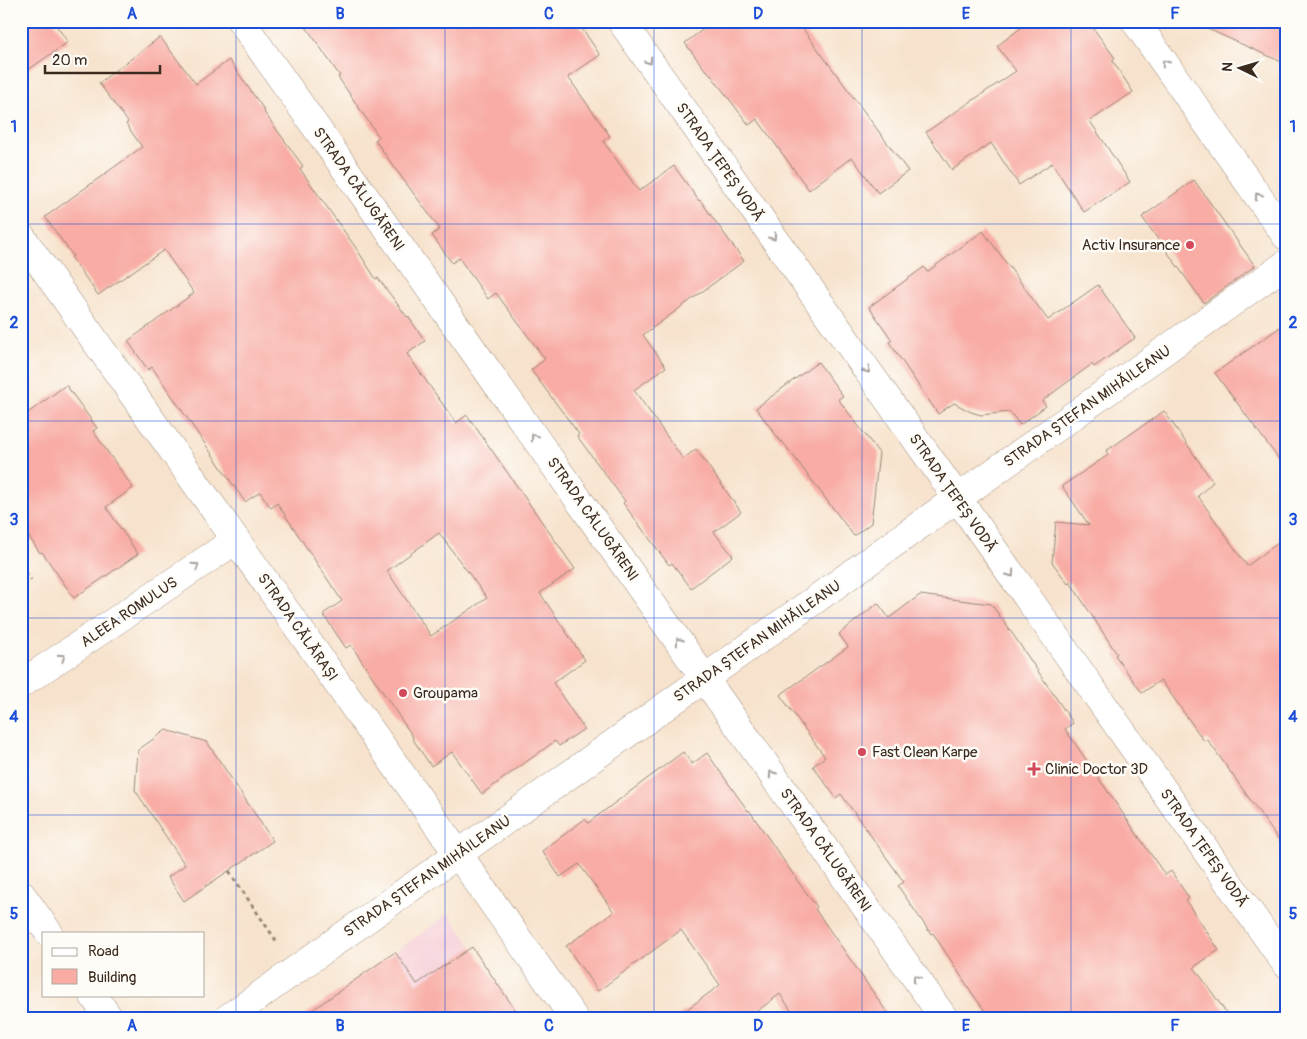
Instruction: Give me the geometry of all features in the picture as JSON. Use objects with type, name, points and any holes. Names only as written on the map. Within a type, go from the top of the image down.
[{"type":"street","name":"STRADA CĂLUGĂRENI","points":[[241,21],[944,1018]]},
{"type":"street","name":"STRADA ȚEPEȘ VODĂ","points":[[621,21],[1286,964]]},
{"type":"street","points":[[1135,21],[1286,236]]},
{"type":"street","name":"STRADA CĂLĂRAȘI","points":[[21,236],[574,1018]]},
{"type":"street","name":"STRADA ȘTEFAN MIHĂILEANU","points":[[228,1018],[1286,264]]},
{"type":"street","name":"ALEEA ROMULUS","points":[[21,684],[236,540]]},
{"type":"street","points":[[21,894],[48,932]]},
{"type":"street","points":[[94,996],[109,1018]]},
{"type":"path","points":[[21,566],[31,580]]},
{"type":"path","points":[[229,871],[296,969]]},
{"type":"shaded area","points":[[449,914],[522,1018],[301,1018]]},
{"type":"building","points":[[21,21],[53,21],[68,42],[21,75]]},
{"type":"building","points":[[302,21],[577,21],[600,55],[568,77],[610,136],[603,141],[639,191],[674,166],[744,261],[643,335],[666,367],[634,390],[683,459],[696,449],[741,512],[714,532],[733,556],[691,588],[672,563],[669,565],[623,503],[625,501],[577,436],[579,434],[531,370],[545,359],[496,293],[488,299],[459,258],[452,263],[432,235],[440,229],[375,140],[379,137]]},
{"type":"building","points":[[714,21],[797,21],[908,171],[878,193],[852,157],[809,190],[757,119],[749,125],[685,43]]},
{"type":"building","points":[[1030,21],[1088,21],[1115,58],[1112,60],[1133,92],[1090,121],[1130,182],[1084,212],[1052,163],[1019,185],[991,143],[952,170],[926,132],[1016,71],[997,46]]},
{"type":"building","points":[[1190,21],[1286,21],[1286,64]]},
{"type":"building","points":[[160,37],[196,84],[229,60],[303,166],[300,169],[376,279],[378,278],[425,341],[407,354],[456,423],[467,415],[575,569],[540,593],[585,660],[553,683],[584,729],[559,746],[555,741],[482,794],[452,752],[431,766],[351,645],[346,648],[323,614],[342,601],[277,503],[271,508],[260,492],[245,502],[152,367],[148,370],[128,341],[194,293],[164,250],[98,295],[45,217],[142,147],[126,124],[128,122],[99,83]],"holes":[[[439,533],[487,598],[431,636],[387,571]]]},
{"type":"building","points":[[1194,180],[1255,266],[1204,303],[1142,217]]},
{"type":"building","points":[[983,231],[1048,320],[1098,285],[1135,338],[1094,367],[1092,364],[1042,401],[1046,406],[1020,425],[1010,412],[981,415],[954,403],[938,414],[889,342],[892,340],[869,307],[924,267],[927,272]]},
{"type":"building","points":[[1286,323],[1286,469],[1215,373]]},
{"type":"building","points":[[818,362],[843,396],[838,399],[879,453],[871,523],[854,536],[756,408]]},
{"type":"building","points":[[66,385],[97,428],[93,431],[133,488],[106,507],[138,554],[74,598],[21,525],[21,418]]},
{"type":"building","points":[[1164,411],[1213,482],[1198,496],[1247,566],[1286,537],[1286,850],[1207,739],[1204,741],[1161,680],[1142,693],[1115,655],[1117,654],[1070,582],[1068,584],[1052,562],[1056,522],[1089,525],[1062,486],[1108,455],[1106,451]]},
{"type":"building","points":[[920,595],[991,604],[1073,723],[1065,729],[1165,875],[1171,871],[1189,898],[1186,901],[1219,950],[1194,967],[1230,1018],[990,1018],[933,933],[931,934],[898,886],[904,882],[841,794],[836,798],[813,766],[825,757],[780,695],[848,647],[839,634],[878,603],[889,618]]},
{"type":"building","points":[[166,730],[207,742],[273,841],[184,901],[168,877],[185,865],[135,790],[138,750]]},
{"type":"building","points":[[683,752],[692,764],[707,753],[817,907],[815,909],[891,1018],[796,1018],[780,994],[748,1018],[675,1018],[720,985],[681,930],[598,991],[566,946],[614,912],[579,864],[560,877],[542,851],[585,819],[588,823]]},
{"type":"building","points":[[472,947],[521,1018],[301,1018],[395,952],[417,984]]},
{"type":"place","name":"Activ Insurance","points":[[1190,245]]},
{"type":"place","name":"Groupama","points":[[403,693]]},
{"type":"place","name":"Fast Clean Karpe","points":[[862,752]]},
{"type":"place","name":"Clinic Doctor 3D","points":[[1034,769]]}]
